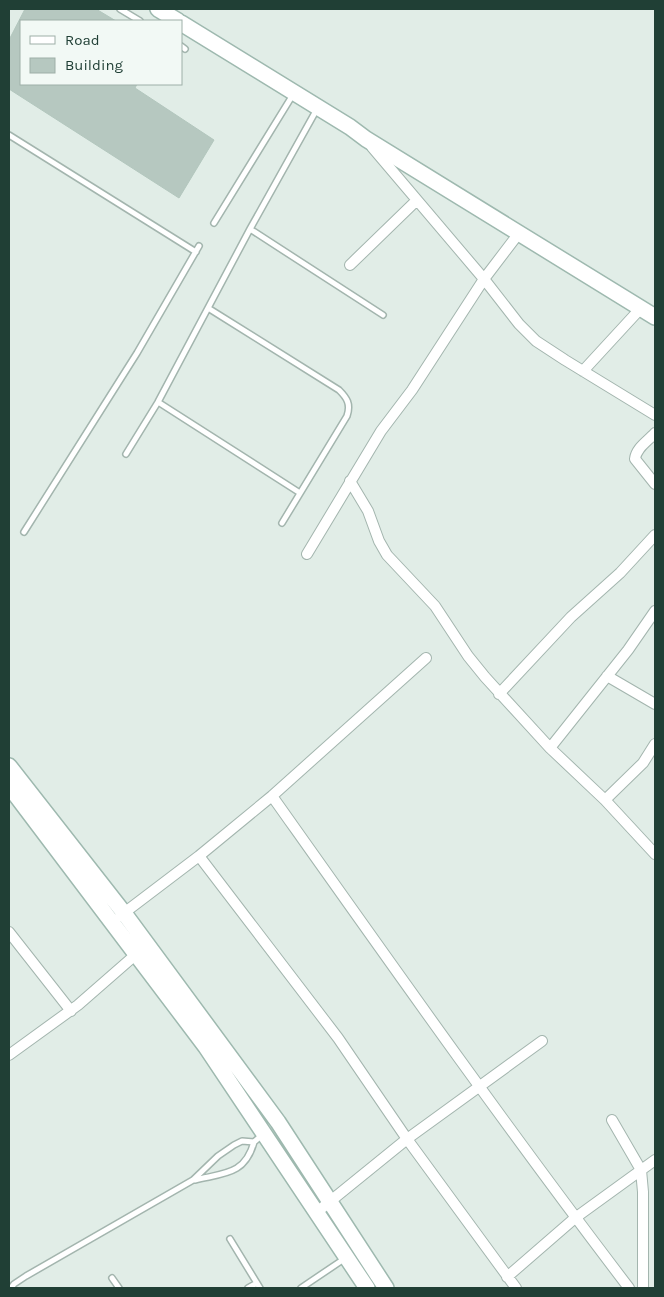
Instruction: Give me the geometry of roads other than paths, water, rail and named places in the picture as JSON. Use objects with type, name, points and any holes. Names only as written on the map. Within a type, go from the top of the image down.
[{"type":"street","points":[[158,9],[177,20]]},
{"type":"street","points":[[182,23],[350,127],[366,139],[655,316]]},
{"type":"street","points":[[366,139],[484,279],[519,324],[536,341],[655,415]]},
{"type":"street","points":[[350,264],[417,200]]},
{"type":"street","points":[[307,554],[381,431],[412,390],[484,279],[520,233]]},
{"type":"street","points":[[583,371],[642,308]]},
{"type":"street","points":[[655,433],[635,453],[635,459],[655,484]]},
{"type":"street","points":[[350,481],[368,511],[379,541],[387,555],[435,606],[468,656],[499,694],[550,748],[605,800],[655,854]]},
{"type":"street","points":[[499,694],[571,617],[620,573],[655,535]]},
{"type":"street","points":[[550,748],[628,650],[655,611]]},
{"type":"street","points":[[112,923],[272,796],[426,658]]},
{"type":"street","points":[[607,676],[655,704]]},
{"type":"street","points":[[605,800],[643,763],[655,744]]},
{"type":"street","points":[[9,766],[148,944],[278,1122],[386,1288]]},
{"type":"street","points":[[9,786],[206,1048],[259,1138],[317,1212],[367,1288]]},
{"type":"street","points":[[272,796],[575,1218],[629,1288]]},
{"type":"street","points":[[198,856],[338,1038],[407,1139],[516,1288]]},
{"type":"street","points":[[9,932],[71,1011]]},
{"type":"street","points":[[9,1055],[71,1011],[148,944]]},
{"type":"street","points":[[317,1212],[407,1139],[542,1041]]},
{"type":"street","points":[[612,1120],[641,1170],[643,1192],[643,1288]]},
{"type":"street","points":[[507,1276],[575,1218],[655,1160]]},
{"type":"lane","points":[[120,9],[138,20]]},
{"type":"lane","points":[[214,223],[294,93]]},
{"type":"lane","points":[[126,454],[158,402],[317,107]]},
{"type":"lane","points":[[9,135],[196,252]]},
{"type":"lane","points":[[250,229],[383,315]]},
{"type":"lane","points":[[24,532],[137,352],[199,246]]},
{"type":"lane","points":[[208,308],[339,390],[347,398],[350,408],[347,416],[282,523]]},
{"type":"lane","points":[[158,402],[300,494]]},
{"type":"lane","points":[[193,1180],[236,1170],[244,1163],[259,1138]]},
{"type":"lane","points":[[12,1288],[14,1284],[26,1276],[193,1180],[218,1156],[234,1145],[242,1141],[259,1138]]},
{"type":"lane","points":[[230,1239],[258,1286],[248,1288]]},
{"type":"lane","points":[[301,1288],[347,1257]]},
{"type":"lane","points":[[112,1278],[119,1288]]}]
